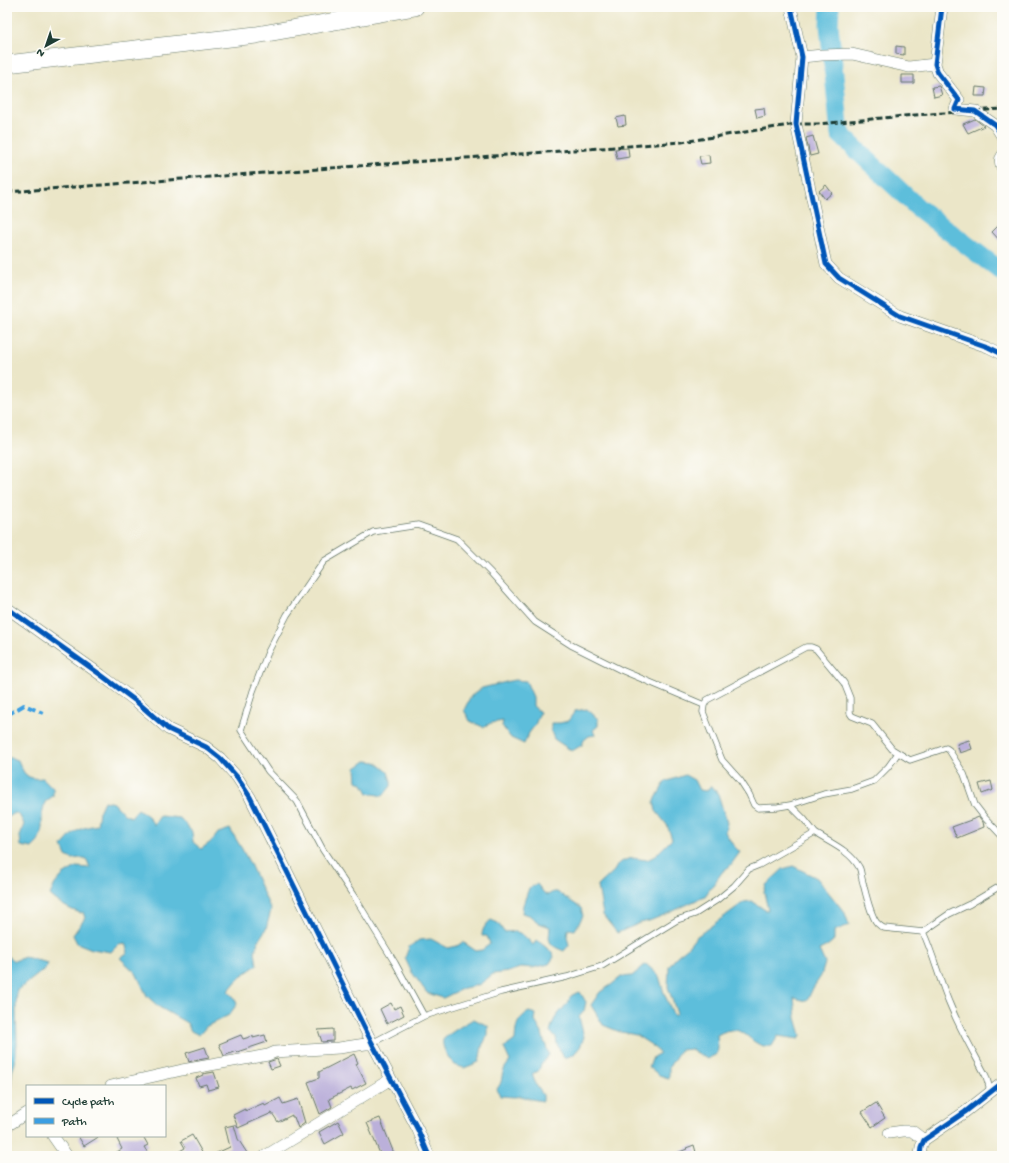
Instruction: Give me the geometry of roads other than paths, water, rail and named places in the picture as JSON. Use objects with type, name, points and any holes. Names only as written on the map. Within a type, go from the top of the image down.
[{"type":"main road","points":[[7,64],[229,39],[415,7]]},
{"type":"street","points":[[791,7],[802,57],[796,124],[826,264],[839,278],[900,316],[988,346],[1002,354]]},
{"type":"street","points":[[942,7],[935,64],[938,73],[959,100],[955,109],[975,111],[995,125],[1002,136]]},
{"type":"street","points":[[802,57],[852,54],[909,67],[935,64]]},
{"type":"street","points":[[1002,156],[1000,158],[1002,167]]},
{"type":"street","points":[[7,608],[138,702],[168,729],[206,747],[220,758],[237,777],[250,797],[372,1043],[418,1130],[429,1156]]},
{"type":"street","points":[[115,1085],[182,1070],[275,1052],[339,1048],[372,1043]]},
{"type":"street","points":[[266,1156],[391,1078]]},
{"type":"street","points":[[920,1156],[924,1140],[965,1112],[1002,1083]]},
{"type":"street","points":[[7,1126],[26,1114]]},
{"type":"street","points":[[889,1134],[912,1131],[924,1140]]},
{"type":"street","points":[[54,1137],[68,1156]]},
{"type":"lane","points":[[424,1016],[395,963],[357,901],[323,850],[297,801],[268,771],[241,730],[253,691],[268,652],[287,615],[324,561],[373,532],[418,526],[457,539],[491,573],[535,622],[571,645],[622,670],[704,705]]},
{"type":"lane","points":[[898,753],[888,767],[874,781],[852,789],[824,794],[790,805],[762,809],[754,805],[740,780],[722,760],[703,712],[704,705],[707,700],[806,647],[816,649],[844,683],[850,698],[850,713],[852,716],[872,724],[892,749],[910,760],[946,748],[949,750],[964,774],[975,805],[1002,836]]},
{"type":"lane","points":[[790,805],[815,833],[851,857],[859,868],[875,922],[884,928],[923,932],[948,914],[970,904],[1002,885]]},
{"type":"lane","points":[[372,1043],[424,1016],[501,992],[567,977],[602,966],[677,920],[695,914],[717,900],[734,886],[749,869],[759,865],[815,833]]},
{"type":"lane","points":[[923,932],[951,1008],[986,1076],[989,1086],[989,1093]]},
{"type":"water","points":[[514,680],[526,681],[533,697],[533,706],[540,712],[535,725],[524,744],[511,738],[502,726],[503,721],[491,723],[483,727],[470,721],[464,710],[471,696],[482,688]]},
{"type":"water","points":[[587,709],[598,719],[598,726],[593,730],[595,735],[589,736],[584,740],[582,745],[572,751],[554,739],[551,731],[551,723],[568,721],[575,711]]},
{"type":"water","points":[[7,758],[18,760],[26,775],[33,778],[43,778],[53,788],[53,796],[45,802],[42,814],[42,830],[38,842],[32,848],[21,846],[20,836],[24,824],[20,816],[15,813],[7,819]]},
{"type":"water","points":[[366,761],[376,762],[388,772],[391,786],[383,796],[368,793],[363,784],[357,781],[356,768]]},
{"type":"water","points":[[685,775],[694,780],[699,790],[707,791],[711,785],[718,794],[727,823],[725,832],[733,845],[740,852],[730,866],[723,871],[705,896],[669,913],[617,933],[603,915],[598,886],[614,871],[618,864],[632,858],[647,860],[655,856],[672,839],[667,825],[656,811],[654,802],[665,782]]},
{"type":"water","points":[[104,801],[114,803],[124,814],[131,817],[138,809],[148,816],[154,825],[160,816],[180,818],[192,832],[193,842],[201,849],[212,841],[218,833],[230,829],[250,864],[271,910],[266,929],[258,941],[255,952],[257,965],[241,976],[228,991],[234,997],[237,1004],[229,1015],[207,1026],[199,1035],[191,1031],[187,1023],[159,1007],[147,996],[136,973],[120,958],[128,952],[125,943],[119,944],[111,952],[92,949],[77,943],[73,935],[85,918],[83,912],[81,913],[68,908],[50,895],[55,884],[63,875],[76,867],[90,868],[87,860],[80,858],[72,859],[66,856],[62,846],[77,831],[97,825],[99,812]]},
{"type":"water","points":[[793,866],[817,878],[845,913],[849,925],[834,931],[834,940],[819,950],[825,963],[821,976],[807,1001],[794,998],[796,1018],[801,1035],[799,1039],[778,1036],[772,1046],[764,1046],[758,1044],[741,1032],[735,1030],[727,1031],[717,1035],[717,1054],[707,1059],[691,1049],[680,1050],[669,1067],[669,1078],[659,1075],[649,1067],[653,1057],[660,1053],[636,1035],[620,1032],[603,1025],[591,1005],[600,992],[621,977],[632,976],[646,964],[659,976],[664,993],[674,1016],[677,1014],[668,987],[669,967],[677,956],[687,948],[696,937],[744,902],[752,901],[765,910],[768,910],[764,892],[766,885],[783,869]]},
{"type":"water","points":[[537,884],[544,893],[548,895],[553,892],[557,892],[581,908],[583,916],[575,930],[568,929],[567,937],[569,945],[564,951],[551,943],[549,938],[550,927],[539,923],[529,915],[522,913],[529,888]]},
{"type":"water","points":[[491,920],[498,923],[504,932],[518,932],[533,945],[537,940],[553,953],[554,957],[549,964],[532,968],[523,967],[508,972],[493,974],[479,985],[464,988],[443,998],[427,993],[411,971],[405,958],[409,947],[419,940],[431,939],[448,948],[457,946],[463,942],[476,951],[482,950],[490,944],[487,936],[482,936],[487,923]]},
{"type":"water","points":[[7,956],[14,961],[25,957],[48,963],[46,968],[17,991],[17,1043],[11,1087],[7,1092]]},
{"type":"water","points":[[580,992],[586,1002],[584,1011],[579,1017],[584,1037],[580,1047],[573,1055],[564,1058],[557,1044],[556,1037],[550,1032],[553,1023],[572,995]]},
{"type":"water","points":[[529,1012],[536,1014],[535,1021],[542,1033],[549,1054],[539,1070],[532,1074],[536,1085],[543,1095],[543,1101],[521,1096],[500,1096],[497,1089],[504,1069],[510,1061],[504,1048],[515,1040],[516,1027],[519,1021]]},
{"type":"water","points":[[474,1019],[488,1026],[488,1035],[482,1046],[479,1062],[464,1068],[455,1065],[446,1054],[443,1040],[452,1032]]},
{"type":"waterway","points":[[830,7],[829,25],[840,134],[917,207],[1002,272]]},
{"type":"railway","points":[[7,192],[682,142],[796,124],[818,124],[1002,109]]}]
